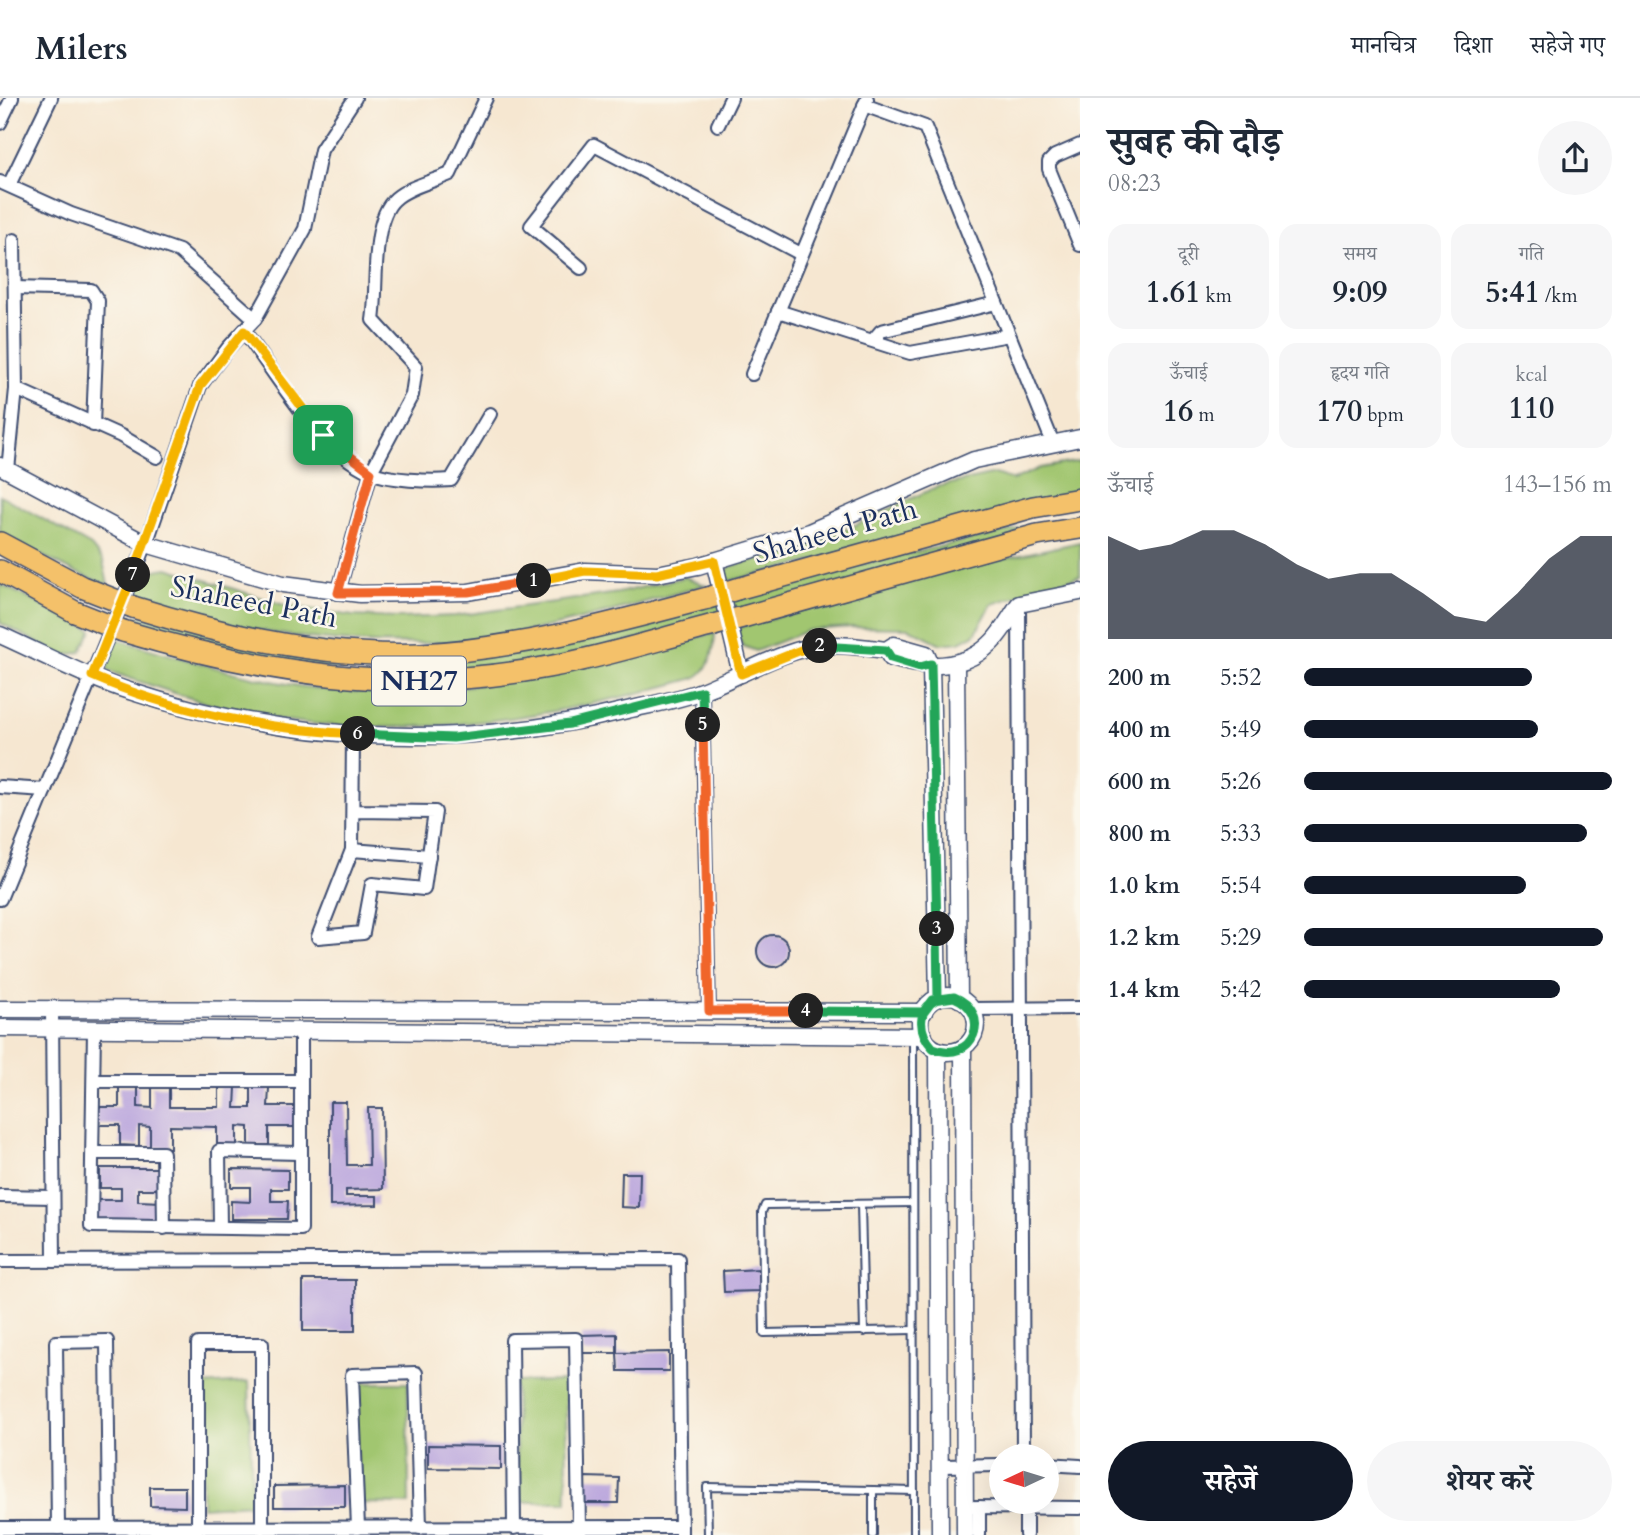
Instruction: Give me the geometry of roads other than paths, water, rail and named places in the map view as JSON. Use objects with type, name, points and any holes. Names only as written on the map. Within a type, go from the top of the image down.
[{"type":"highway","name":"Shaheed Path","points":[[0,543],[82,587],[133,607],[252,638],[312,648],[420,654],[547,638],[708,598],[1033,507],[1080,499]]},
{"type":"highway","name":"Shaheed Path","points":[[0,571],[75,612],[123,631],[247,665],[308,675],[421,681],[550,667],[1037,536],[1080,528]]},
{"type":"street","points":[[0,123],[12,98]]},
{"type":"street","points":[[51,98],[5,183],[71,214],[179,250],[255,319]]},
{"type":"street","points":[[2,890],[146,544],[200,386],[255,319],[305,229],[321,150],[355,98]]},
{"type":"street","points":[[338,593],[371,472],[415,385],[416,367],[373,320],[376,302],[375,258],[386,214],[395,199],[450,174],[486,98]]},
{"type":"street","points":[[718,125],[731,98]]},
{"type":"street","points":[[752,374],[866,102],[925,127],[1053,443]]},
{"type":"street","points":[[581,268],[531,226],[594,145],[801,254]]},
{"type":"street","points":[[1080,145],[1049,162],[1052,179],[1076,226],[1080,246]]},
{"type":"street","points":[[14,240],[16,389],[4,468],[146,544],[284,584],[338,593],[468,592],[585,571],[657,574],[714,561],[809,532],[974,460],[1080,438]]},
{"type":"street","points":[[15,288],[91,290],[98,301],[93,425]]},
{"type":"street","points":[[874,339],[881,331],[996,303]]},
{"type":"street","points":[[778,311],[874,339],[910,353],[1009,334]]},
{"type":"street","points":[[244,331],[323,435],[371,472],[434,482],[451,480],[490,414]]},
{"type":"street","points":[[16,389],[121,436],[157,457]]},
{"type":"street","points":[[714,561],[741,674]]},
{"type":"street","points":[[0,635],[124,690],[233,720],[353,734],[453,738],[570,724],[702,691],[817,646],[886,650],[891,658],[920,667],[931,664],[956,665],[989,645],[1019,604],[1080,592]]},
{"type":"street","points":[[1019,604],[1023,1444]]},
{"type":"street","points":[[931,664],[938,999]]},
{"type":"street","points":[[956,665],[959,999]]},
{"type":"street","points":[[702,691],[709,1011]]},
{"type":"street","points":[[353,734],[352,850],[318,937],[363,933],[372,884],[424,889],[435,812],[354,811]]},
{"type":"street","points":[[0,787],[45,790]]},
{"type":"street","points":[[352,850],[429,856]]},
{"type":"street","points":[[918,1036],[924,1012],[938,999],[959,999],[972,1009],[1080,1008]]},
{"type":"street","points":[[0,1009],[924,1012]]},
{"type":"street","points":[[52,1009],[54,1261]]},
{"type":"street","points":[[0,1028],[918,1036],[938,1050],[954,1052],[963,1048],[976,1031],[972,1009]]},
{"type":"street","points":[[94,1028],[91,1226],[300,1229],[301,1030]]},
{"type":"street","points":[[963,1048],[965,1466],[979,1535]]},
{"type":"street","points":[[938,1050],[940,1535]]},
{"type":"street","points":[[94,1081],[301,1081]]},
{"type":"street","points":[[220,1227],[219,1151],[299,1153]]},
{"type":"street","points":[[93,1153],[163,1153],[163,1227]]},
{"type":"street","points":[[0,1196],[53,1197]]},
{"type":"street","points":[[0,1261],[678,1259],[681,1531],[579,1528],[514,1528],[499,1531],[420,1528],[0,1528]]},
{"type":"street","points":[[514,1528],[512,1340],[576,1339],[579,1528]]},
{"type":"street","points":[[58,1528],[56,1342],[107,1342],[109,1528]]},
{"type":"street","points":[[207,1530],[198,1344],[262,1344],[262,1528]]},
{"type":"street","points":[[358,1528],[352,1375],[416,1373],[420,1528]]},
{"type":"street","points":[[940,1466],[989,1465]]},
{"type":"street","points":[[1059,1465],[1080,1466]]},
{"type":"street","points":[[972,1507],[989,1507]]},
{"type":"street","points":[[965,1535],[972,1507]]},
{"type":"street","points":[[1059,1508],[1080,1508]]},
{"type":"street","points":[[1026,1514],[1026,1535]]},
{"type":"lane","points":[[914,1535],[913,1203],[918,1036]]},
{"type":"lane","points":[[913,1203],[765,1205],[762,1212],[762,1332],[914,1331]]},
{"type":"lane","points":[[861,1205],[863,1332]]},
{"type":"lane","points":[[708,1535],[707,1487],[914,1491]]},
{"type":"lane","points":[[873,1490],[873,1535]]}]
